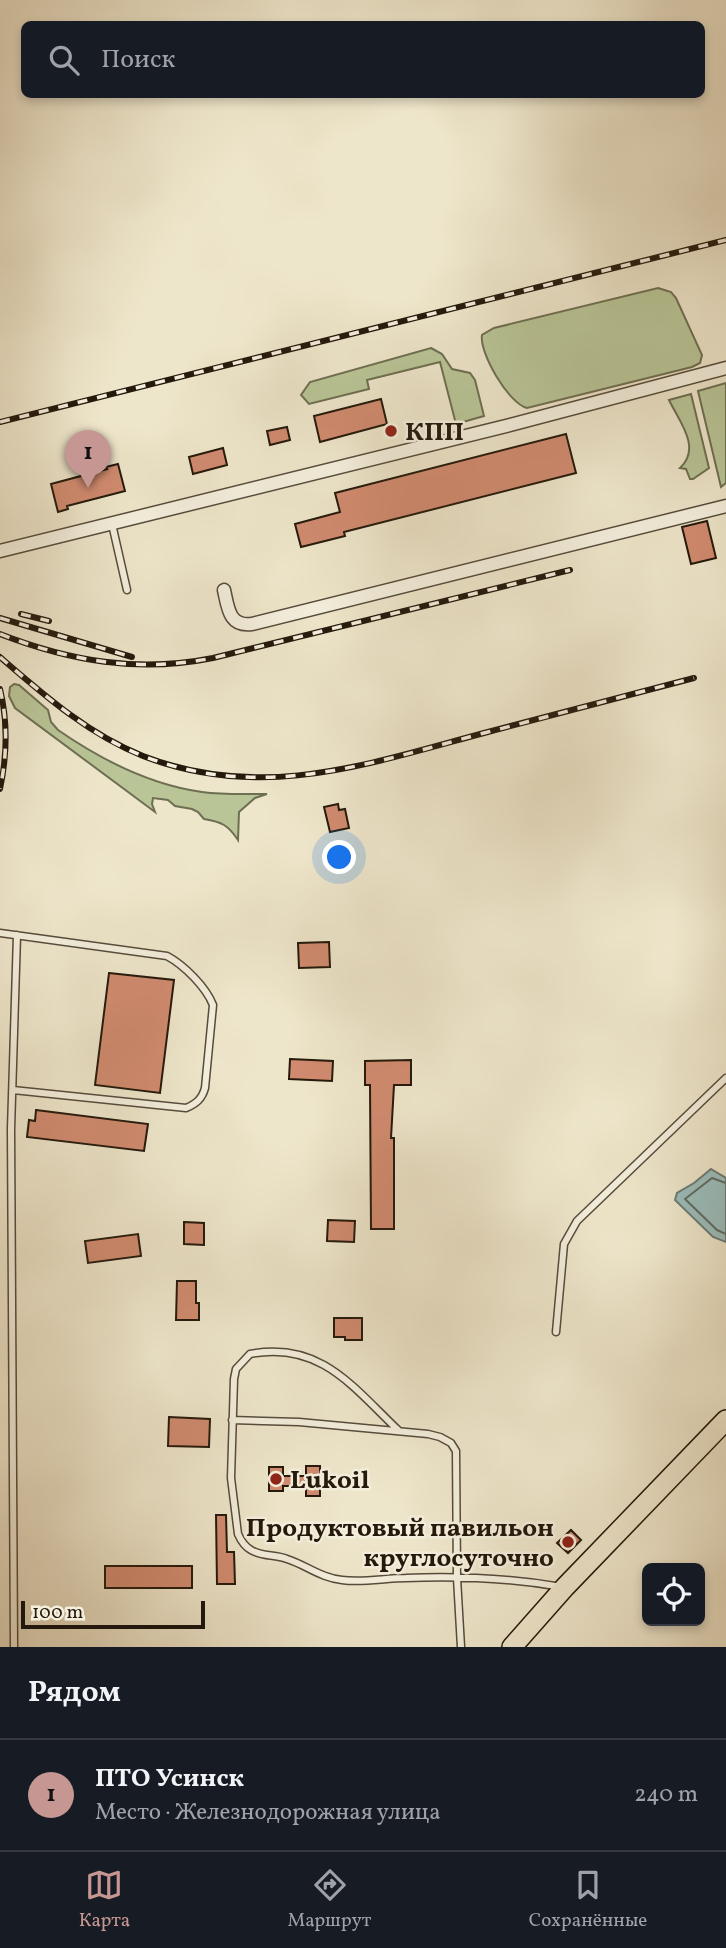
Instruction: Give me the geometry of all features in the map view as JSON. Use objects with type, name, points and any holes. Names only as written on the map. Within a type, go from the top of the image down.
[{"type":"main road","points":[[512,1647],[565,1587],[726,1420]]},
{"type":"street","points":[[0,551],[496,429],[726,368]]},
{"type":"street","points":[[224,590],[234,621],[244,625],[252,624],[726,506]]},
{"type":"lane","points":[[112,524],[127,590]]},
{"type":"lane","points":[[0,933],[167,956],[179,964],[210,997],[213,1014],[204,1095],[186,1108],[13,1090]]},
{"type":"lane","points":[[14,1647],[11,1118],[17,935]]},
{"type":"lane","points":[[556,1332],[564,1244],[569,1232],[577,1221],[726,1077]]},
{"type":"lane","points":[[0,1118],[11,1118]]},
{"type":"lane","points":[[398,1430],[328,1366],[288,1351],[250,1354],[236,1369],[233,1420],[233,1498],[238,1534],[248,1549],[260,1555],[284,1558],[318,1574],[340,1580],[511,1578],[565,1587]]},
{"type":"lane","points":[[233,1420],[398,1430],[440,1437],[451,1443],[456,1451],[457,1577],[461,1647]]},
{"type":"green space","points":[[658,288],[671,292],[676,298],[702,355],[700,363],[692,367],[527,408],[504,388],[485,353],[482,335],[494,328]]},
{"type":"green space","points":[[431,348],[442,354],[452,369],[470,373],[475,380],[484,416],[456,424],[440,362],[367,380],[369,389],[309,404],[301,395],[310,382]]},
{"type":"green space","points":[[726,383],[726,483],[721,487],[698,391]]},
{"type":"green space","points":[[691,394],[709,468],[693,479],[690,479],[686,469],[680,468],[689,452],[689,443],[683,425],[669,400]]},
{"type":"green space","points":[[19,685],[48,710],[51,722],[58,730],[91,751],[145,777],[202,792],[267,794],[255,798],[239,812],[238,840],[224,825],[204,819],[198,812],[175,806],[168,800],[153,798],[155,812],[15,708],[9,696],[10,687]]},
{"type":"water","points":[[711,1169],[726,1178],[726,1242],[713,1237],[675,1200],[677,1193]]},
{"type":"building","points":[[381,399],[387,424],[320,442],[314,416]]},
{"type":"building","points":[[287,427],[290,440],[270,445],[267,431]]},
{"type":"building","points":[[566,434],[576,473],[344,532],[345,536],[301,547],[295,524],[340,512],[335,493]]},
{"type":"building","points":[[223,448],[227,465],[193,474],[189,457]]},
{"type":"building","points":[[118,464],[125,491],[67,506],[68,509],[58,512],[51,484]]},
{"type":"building","points":[[707,521],[716,558],[691,564],[682,527]]},
{"type":"building","points":[[338,804],[339,810],[345,809],[349,828],[330,832],[324,807]]},
{"type":"building","points":[[329,942],[330,967],[299,968],[298,943]]},
{"type":"building","points":[[109,973],[174,980],[160,1093],[95,1085]]},
{"type":"building","points":[[290,1059],[333,1061],[332,1081],[289,1079]]},
{"type":"building","points":[[411,1060],[411,1085],[394,1085],[391,1138],[394,1138],[394,1229],[371,1229],[370,1085],[365,1085],[365,1061]]},
{"type":"building","points":[[36,1110],[148,1124],[144,1151],[27,1137],[29,1120],[35,1121]]},
{"type":"building","points":[[328,1220],[355,1221],[354,1242],[327,1241]]},
{"type":"building","points":[[184,1222],[204,1223],[204,1245],[184,1244]]},
{"type":"building","points":[[138,1234],[141,1256],[88,1263],[85,1241]]},
{"type":"building","points":[[177,1281],[196,1281],[199,1320],[176,1320]]},
{"type":"building","points":[[334,1318],[362,1318],[362,1340],[334,1337]]},
{"type":"building","points":[[169,1417],[210,1419],[209,1447],[168,1446]]},
{"type":"building","points":[[306,1466],[320,1466],[320,1496],[306,1496],[306,1486],[283,1486],[283,1491],[269,1491],[269,1467],[283,1467],[283,1476],[306,1476]]},
{"type":"building","points":[[216,1515],[226,1515],[227,1552],[234,1552],[235,1584],[217,1584]]},
{"type":"building","points":[[571,1530],[581,1540],[568,1553],[557,1543]]},
{"type":"building","points":[[105,1566],[192,1566],[192,1588],[105,1588]]},
{"type":"railway","points":[[0,422],[726,240]]},
{"type":"railway","points":[[0,634],[52,651],[105,662],[185,662],[213,658],[570,570]]},
{"type":"railway","points":[[21,614],[49,621]]},
{"type":"railway","points":[[0,618],[132,657]]},
{"type":"railway","points":[[0,657],[67,712],[123,747],[187,769],[230,776],[273,777],[357,766],[694,678]]},
{"type":"railway","points":[[0,689],[6,739],[0,789]]},
{"type":"place","name":"КПП","points":[[391,431]]},
{"type":"place","name":"ПТО Усинск","points":[[88,488]]},
{"type":"place","name":"Lukoil","points":[[276,1479]]},
{"type":"place","name":"Продуктовый павильон круглосуточно","points":[[568,1542]]}]
